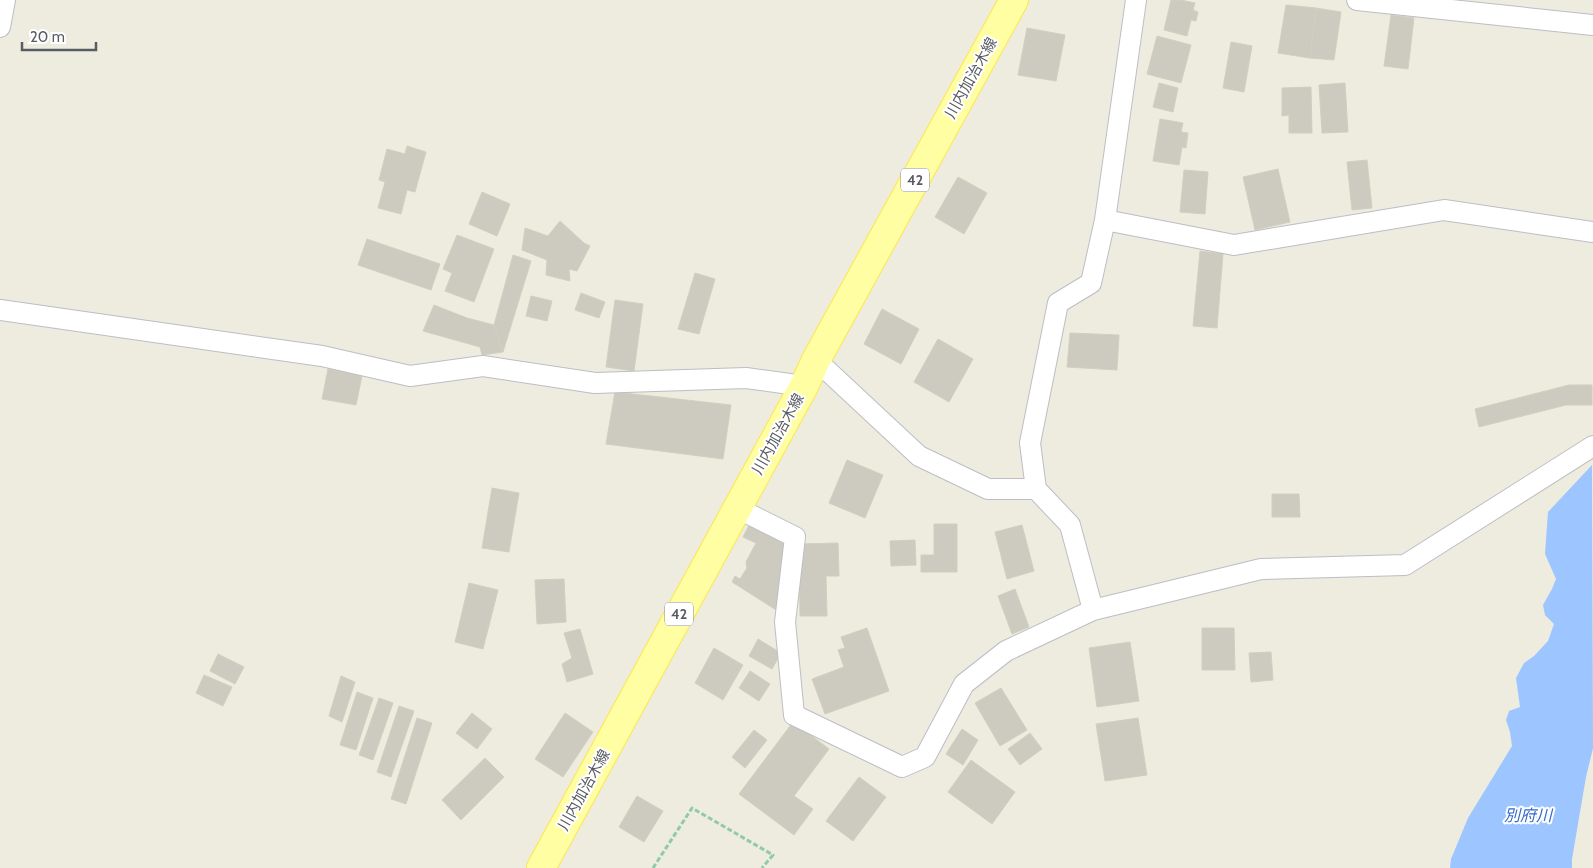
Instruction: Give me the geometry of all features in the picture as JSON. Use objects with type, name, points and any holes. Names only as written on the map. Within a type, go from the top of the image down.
[{"type":"main road","name":"川内加治木線","points":[[541,868],[804,386],[816,360],[1014,0]]},
{"type":"street","points":[[0,27],[5,0]]},
{"type":"street","points":[[1093,610],[1070,525],[1036,488],[1030,443],[1058,303],[1091,283],[1105,220],[1136,0]]},
{"type":"street","points":[[1357,0],[1593,25]]},
{"type":"street","points":[[1105,220],[1234,245],[1444,210],[1593,232]]},
{"type":"street","points":[[0,310],[322,356],[410,376],[483,366],[595,383],[746,378],[804,386]]},
{"type":"street","points":[[816,360],[919,456],[988,490],[1036,488]]},
{"type":"street","points":[[737,508],[795,537],[785,622],[794,715],[902,767],[925,757],[964,684],[1006,651],[1093,610],[1261,569],[1405,565],[1593,446]]},
{"type":"path","points":[[653,868],[692,808],[773,855],[762,868]]},
{"type":"water","name":"別府川","points":[[1592,465],[1593,748],[1586,777],[1572,868],[1450,868],[1451,859],[1468,818],[1512,746],[1506,720],[1509,711],[1520,707],[1516,678],[1524,663],[1534,656],[1548,641],[1554,624],[1545,615],[1543,605],[1556,579],[1545,554],[1548,512]]},
{"type":"building","points":[[1171,0],[1195,3],[1193,10],[1198,12],[1196,21],[1191,20],[1187,36],[1164,30]]},
{"type":"building","points":[[1286,5],[1316,8],[1310,58],[1278,53]]},
{"type":"building","points":[[1316,8],[1341,12],[1334,60],[1310,58]]},
{"type":"building","points":[[1391,15],[1414,18],[1408,69],[1384,66]]},
{"type":"building","points":[[1027,28],[1065,35],[1056,81],[1018,75]]},
{"type":"building","points":[[1157,36],[1191,45],[1181,83],[1147,74]]},
{"type":"building","points":[[1231,42],[1252,46],[1244,92],[1223,88]]},
{"type":"building","points":[[1159,83],[1178,88],[1173,112],[1153,107]]},
{"type":"building","points":[[1345,83],[1348,132],[1322,133],[1319,85]]},
{"type":"building","points":[[1311,87],[1312,133],[1289,133],[1289,115],[1282,116],[1282,88]]},
{"type":"building","points":[[1160,119],[1183,123],[1181,132],[1188,133],[1186,148],[1182,147],[1179,165],[1153,161]]},
{"type":"building","points":[[407,146],[426,152],[415,192],[407,190],[401,214],[378,208],[385,182],[379,180],[387,149],[405,154]]},
{"type":"building","points":[[1367,160],[1372,208],[1352,210],[1347,162]]},
{"type":"building","points":[[1278,169],[1290,222],[1255,230],[1243,177]]},
{"type":"building","points":[[1184,170],[1208,172],[1205,214],[1180,212]]},
{"type":"building","points":[[958,177],[987,193],[964,234],[935,217]]},
{"type":"building","points":[[482,192],[510,204],[497,236],[469,224]]},
{"type":"building","points":[[560,221],[584,243],[590,246],[577,271],[569,269],[570,281],[546,275],[547,260],[522,250],[525,228],[548,236]]},
{"type":"building","points":[[457,235],[494,249],[474,302],[445,291],[452,273],[443,269]]},
{"type":"building","points":[[367,239],[440,264],[431,290],[358,265]]},
{"type":"building","points":[[1200,251],[1223,254],[1217,328],[1193,326]]},
{"type":"building","points":[[513,255],[531,261],[503,352],[494,325]]},
{"type":"building","points":[[695,273],[715,279],[699,334],[678,329]]},
{"type":"building","points":[[581,293],[605,302],[599,318],[575,310]]},
{"type":"building","points":[[531,296],[552,301],[547,321],[526,316]]},
{"type":"building","points":[[615,300],[643,304],[634,371],[606,367]]},
{"type":"building","points":[[434,305],[467,318],[494,325],[503,352],[482,355],[480,347],[423,331]]},
{"type":"building","points":[[882,309],[919,329],[901,364],[864,344]]},
{"type":"building","points":[[1070,333],[1119,335],[1117,370],[1067,367]]},
{"type":"building","points":[[938,339],[973,359],[949,402],[914,382]]},
{"type":"building","points":[[328,369],[362,376],[356,405],[322,399]]},
{"type":"building","points":[[1569,385],[1592,385],[1592,405],[1566,405],[1479,427],[1475,409]]},
{"type":"building","points":[[615,392],[731,405],[723,459],[606,444]]},
{"type":"building","points":[[847,460],[883,475],[865,518],[829,503]]},
{"type":"building","points":[[492,488],[519,493],[509,552],[482,548]]},
{"type":"building","points":[[1272,494],[1299,494],[1300,517],[1272,517]]},
{"type":"building","points":[[752,519],[789,543],[781,613],[732,582],[735,576],[740,579],[747,568],[746,562],[756,543],[743,537]]},
{"type":"building","points":[[934,524],[957,524],[957,572],[921,572],[921,555],[934,555]]},
{"type":"building","points":[[1022,525],[1034,571],[1007,579],[995,532]]},
{"type":"building","points":[[915,540],[916,565],[891,566],[890,541]]},
{"type":"building","points":[[838,543],[839,576],[826,576],[827,616],[800,616],[799,544]]},
{"type":"building","points":[[564,579],[566,622],[537,624],[535,580]]},
{"type":"building","points":[[469,583],[498,590],[483,649],[455,642]]},
{"type":"building","points":[[1015,589],[1029,627],[1012,634],[998,596]]},
{"type":"building","points":[[867,628],[889,691],[825,714],[812,679],[844,667],[838,650],[845,648],[841,637]]},
{"type":"building","points":[[1202,628],[1234,628],[1235,670],[1202,670]]},
{"type":"building","points":[[580,629],[593,674],[567,682],[562,664],[572,658],[564,633]]},
{"type":"building","points":[[758,639],[781,653],[772,669],[749,656]]},
{"type":"building","points":[[1130,642],[1139,701],[1097,707],[1089,648]]},
{"type":"building","points":[[714,648],[743,665],[723,700],[695,683]]},
{"type":"building","points":[[1271,652],[1273,680],[1251,682],[1249,653]]},
{"type":"building","points":[[218,654],[244,667],[235,684],[210,671]]},
{"type":"building","points":[[750,671],[770,684],[759,701],[739,688]]},
{"type":"building","points":[[204,675],[232,687],[223,706],[196,693]]},
{"type":"building","points":[[341,676],[355,682],[342,722],[329,716]]},
{"type":"building","points":[[1001,688],[1027,730],[1000,746],[975,703]]},
{"type":"building","points":[[357,692],[373,698],[356,750],[340,745]]},
{"type":"building","points":[[379,698],[393,703],[373,760],[359,755]]},
{"type":"building","points":[[399,706],[414,711],[391,777],[377,772]]},
{"type":"building","points":[[472,713],[492,729],[477,749],[456,733]]},
{"type":"building","points":[[565,713],[593,732],[563,777],[535,759]]},
{"type":"building","points":[[417,718],[432,723],[406,804],[391,799]]},
{"type":"building","points":[[1138,718],[1147,775],[1105,781],[1096,724]]},
{"type":"building","points":[[793,722],[829,749],[794,796],[813,809],[794,835],[739,794]]},
{"type":"building","points":[[962,729],[978,740],[963,765],[946,754]]},
{"type":"building","points":[[754,730],[767,740],[745,768],[732,757]]},
{"type":"building","points":[[1030,733],[1042,749],[1020,765],[1008,749]]},
{"type":"building","points":[[485,758],[504,777],[461,820],[442,800]]},
{"type":"building","points":[[971,760],[1015,792],[992,824],[948,792]]},
{"type":"building","points":[[859,777],[886,797],[853,841],[826,821]]},
{"type":"building","points":[[637,796],[663,811],[644,842],[619,827]]}]
